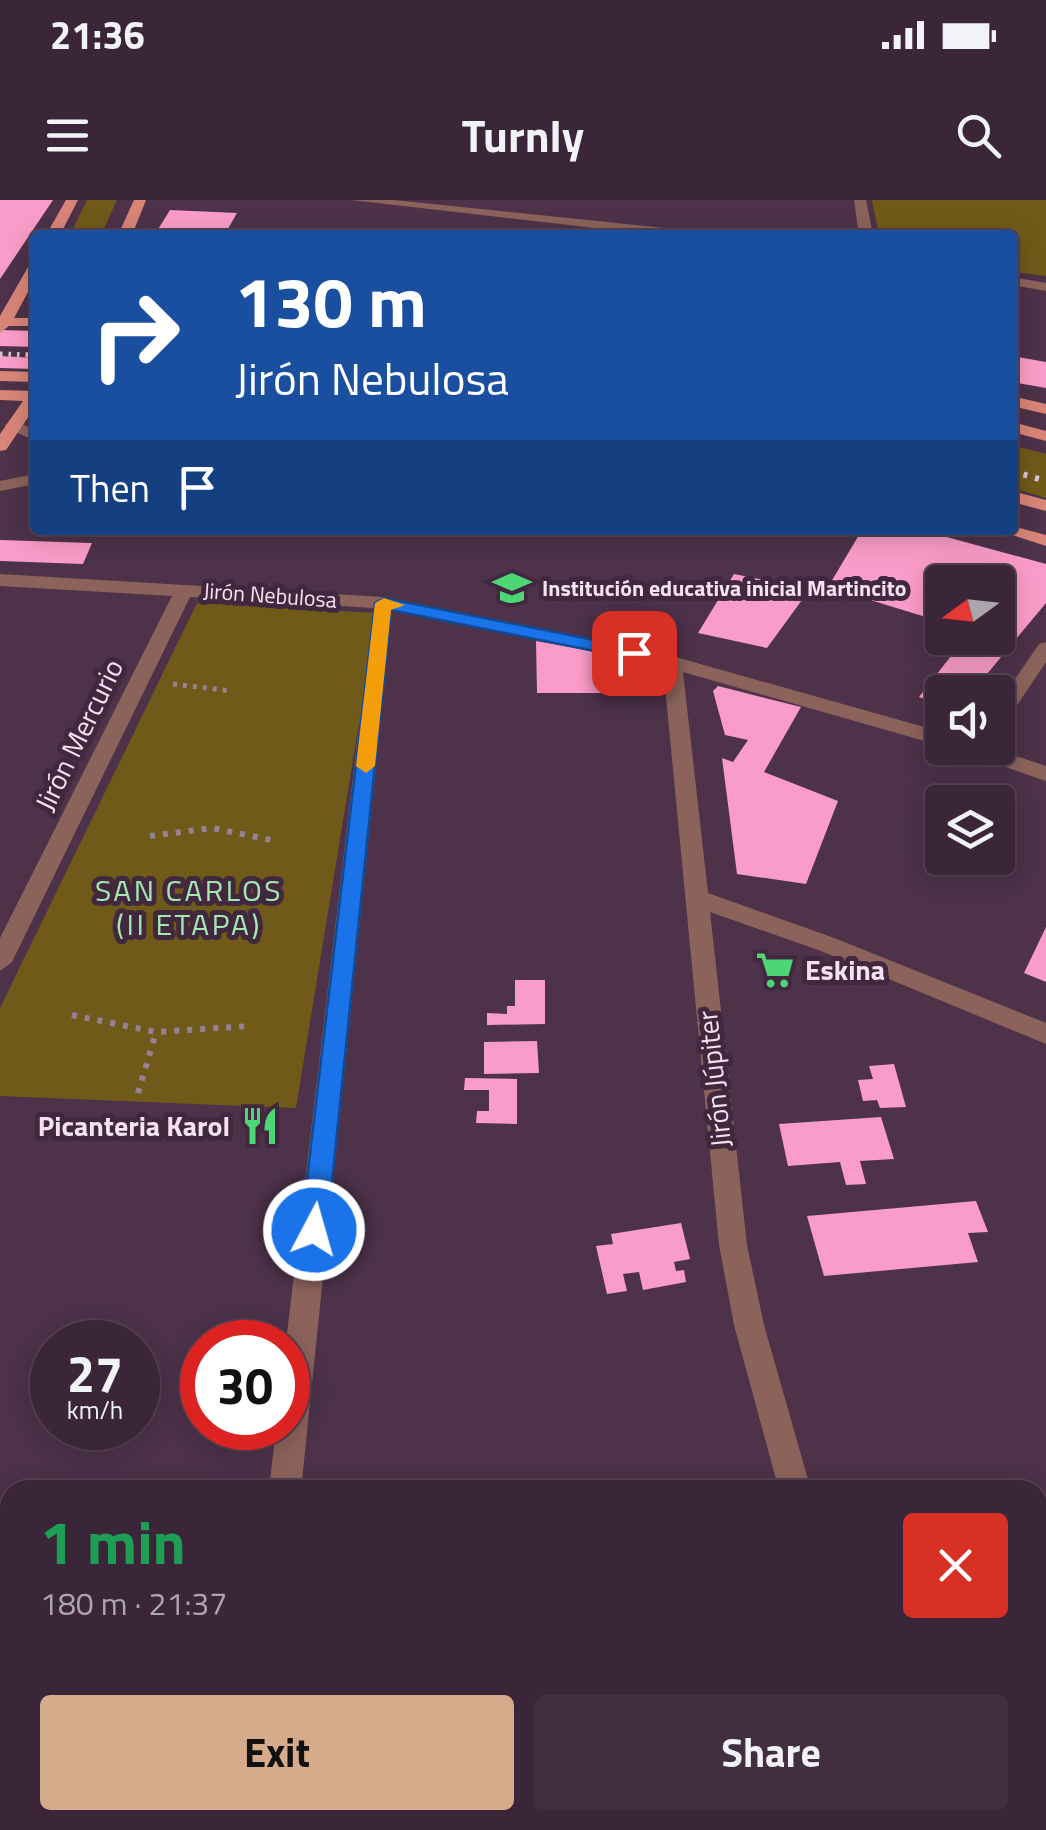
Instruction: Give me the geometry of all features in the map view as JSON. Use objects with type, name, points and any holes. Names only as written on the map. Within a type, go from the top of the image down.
[{"type":"main road","points":[[55,230],[72,200]]},
{"type":"main road","points":[[127,230],[140,200]]},
{"type":"main road","points":[[2,324],[30,276]]},
{"type":"main road","points":[[2,324],[30,320]]},
{"type":"main road","points":[[0,376],[30,377]]},
{"type":"main road","points":[[0,394],[30,397]]},
{"type":"main road","points":[[1018,402],[1046,409]]},
{"type":"main road","points":[[0,446],[30,403]]},
{"type":"main road","points":[[1018,429],[1046,436]]},
{"type":"main road","points":[[1018,498],[1046,506]]},
{"type":"main road","points":[[1018,533],[1046,541]]},
{"type":"street","points":[[357,200],[645,230]]},
{"type":"street","points":[[860,200],[865,230]]},
{"type":"street","points":[[1018,283],[1046,286]]},
{"type":"street","points":[[13,425],[30,434]]},
{"type":"street","points":[[0,486],[30,479]]},
{"type":"street","name":"Jirón Nebulosa","points":[[0,580],[185,588],[384,603],[672,662],[925,734]]},
{"type":"street","name":"Jirón Mercurio","points":[[0,962],[185,588]]},
{"type":"street","points":[[285,1480],[384,603]]},
{"type":"street","points":[[1015,693],[1046,648]]},
{"type":"street","name":"Jirón Júpiter","points":[[672,662],[733,1245],[749,1325],[793,1480]]},
{"type":"street","points":[[1015,763],[1046,774]]},
{"type":"street","points":[[696,898],[829,944],[1046,1034]]},
{"type":"path","points":[[165,683],[231,692]]},
{"type":"path","points":[[150,836],[212,828],[276,841]]},
{"type":"path","points":[[72,1015],[156,1032],[250,1026]]},
{"type":"path","points":[[138,1093],[156,1032]]},
{"type":"shaded area","points":[[87,200],[117,200],[103,230],[72,230]]},
{"type":"shaded area","points":[[872,200],[1046,200],[1046,276],[1018,273],[1018,230],[878,230]]},
{"type":"shaded area","points":[[1018,447],[1046,454],[1046,498],[1018,490]]},
{"type":"shaded area","points":[[197,603],[377,613],[296,1108],[0,1096],[0,1008]]},
{"type":"building","points":[[0,200],[53,200],[30,230],[0,279]]},
{"type":"building","points":[[170,210],[237,213],[227,230],[158,230]]},
{"type":"building","points":[[0,330],[30,331],[30,347],[0,346]]},
{"type":"building","points":[[0,356],[30,358],[30,369],[0,368]]},
{"type":"building","points":[[1018,357],[1046,362],[1046,388],[1018,383]]},
{"type":"building","points":[[859,535],[939,535],[1046,564],[1046,603],[1015,640],[1015,565],[925,565],[925,617],[828,587]]},
{"type":"building","points":[[0,540],[92,543],[83,564],[0,561]]},
{"type":"building","points":[[734,574],[810,589],[767,648],[698,633]]},
{"type":"building","points":[[536,641],[646,661],[647,693],[537,693]]},
{"type":"building","points":[[952,655],[1003,655],[986,675],[936,675]]},
{"type":"building","points":[[718,686],[801,707],[764,772],[838,801],[806,884],[737,874],[722,758],[733,762],[748,740],[725,735],[713,691]]},
{"type":"building","points":[[1046,927],[1046,982],[1024,973]]},
{"type":"building","points":[[515,980],[545,980],[545,1024],[487,1025],[487,1013],[507,1014],[507,1006],[515,1006]]},
{"type":"building","points":[[537,1041],[539,1073],[484,1074],[484,1042]]},
{"type":"building","points":[[894,1064],[906,1107],[880,1108],[877,1100],[863,1101],[858,1080],[873,1079],[869,1066]]},
{"type":"building","points":[[465,1078],[517,1079],[517,1124],[476,1123],[477,1111],[489,1111],[489,1090],[464,1090]]},
{"type":"building","points":[[881,1117],[894,1159],[860,1161],[866,1184],[846,1185],[840,1162],[788,1166],[779,1124]]},
{"type":"building","points":[[976,1201],[988,1232],[968,1233],[978,1262],[824,1276],[807,1216]]},
{"type":"building","points":[[681,1223],[690,1259],[674,1262],[676,1271],[684,1270],[686,1282],[643,1290],[639,1272],[623,1274],[627,1291],[607,1294],[596,1246],[613,1244],[611,1234]]},
{"type":"railway","points":[[0,354],[30,355]]},
{"type":"railway","points":[[1018,473],[1046,481]]},
{"type":"slow traffic","points":[[366,766],[384,603],[396,605]]},
{"type":"place","name":"Institución educativa inicial Martincito","points":[[512,588]]},
{"type":"place","name":"Eskina","points":[[775,970]]},
{"type":"place","name":"Picanteria Karol","points":[[260,1126]]},
{"type":"district","name":"SAN CARLOS (II ETAPA)","points":[[189,908]]},
{"type":"route","points":[[314,1230],[384,603],[634,653]]}]
